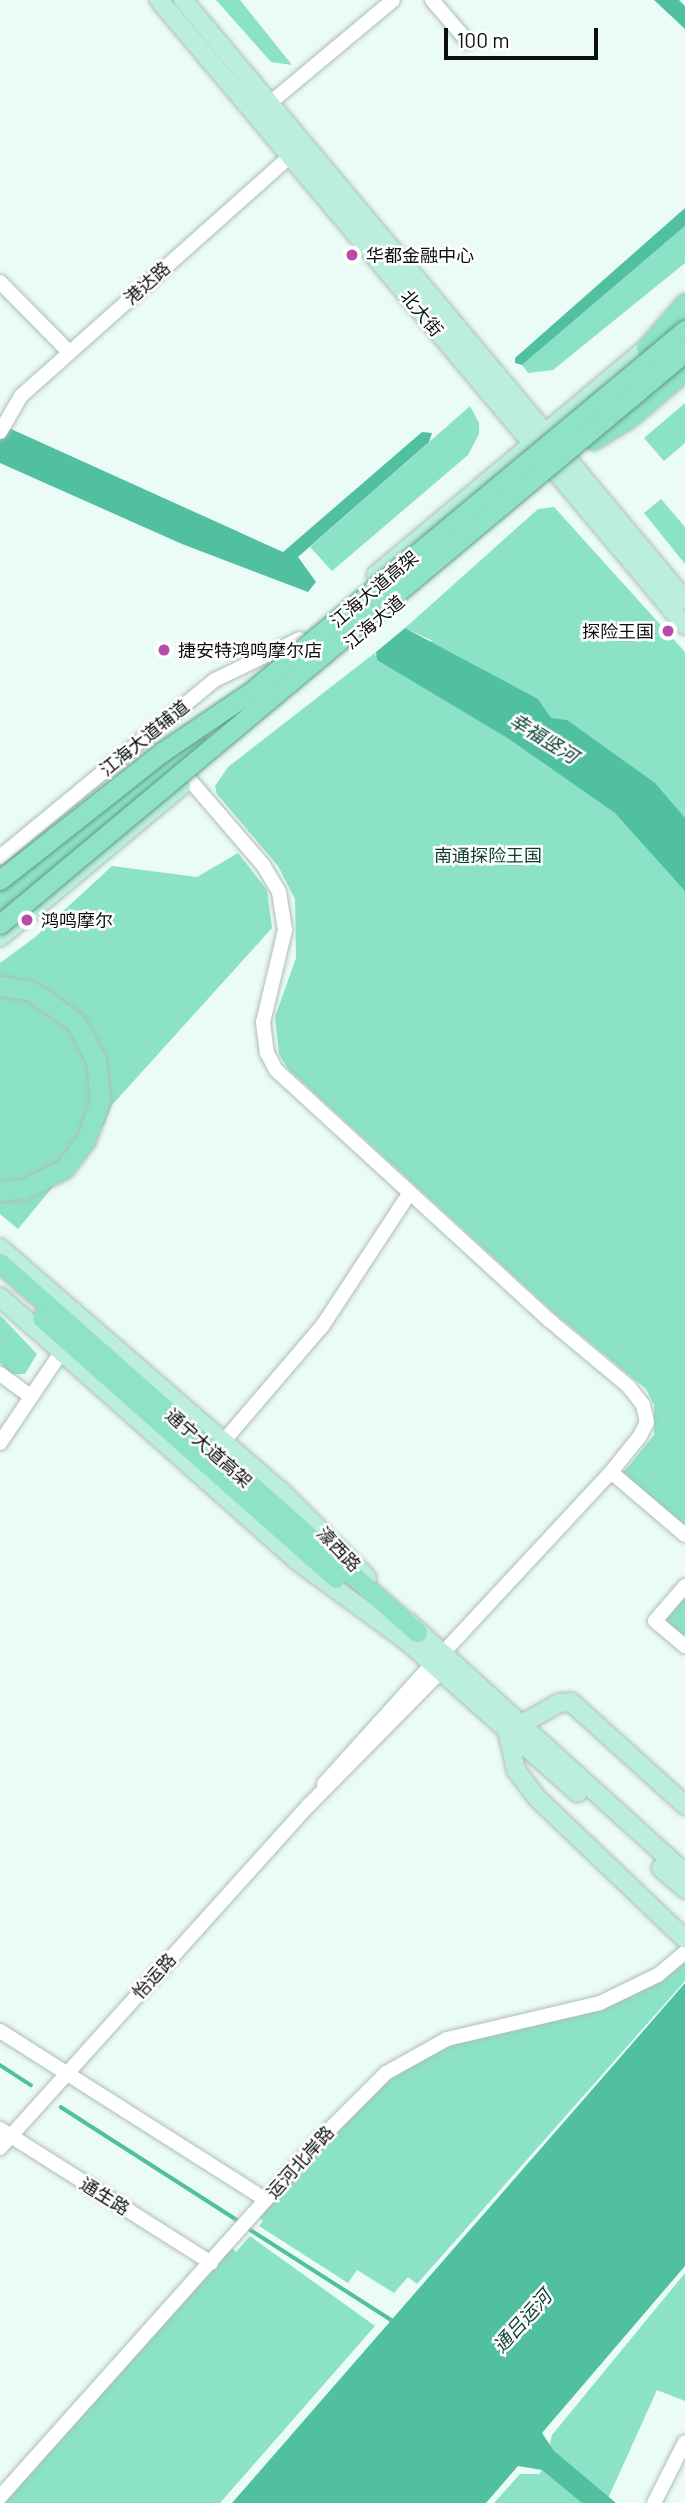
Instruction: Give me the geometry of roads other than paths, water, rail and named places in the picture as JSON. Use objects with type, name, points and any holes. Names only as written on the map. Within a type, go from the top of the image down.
[{"type":"highway","points":[[646,348],[685,303]]},
{"type":"highway","name":"江海大道高架","points":[[0,903],[685,330]]},
{"type":"highway","name":"江海大道高架","points":[[0,924],[685,352]]},
{"type":"highway","points":[[593,440],[629,418],[685,371]]},
{"type":"highway","points":[[0,880],[162,752],[252,691]]},
{"type":"highway","points":[[0,986],[31,991],[75,1021],[96,1060],[100,1101],[86,1140],[64,1169],[23,1189],[0,1191]]},
{"type":"highway","name":"通宁大道高架","points":[[0,1263],[183,1434]]},
{"type":"highway","name":"通宁大道高架","points":[[0,1281],[183,1434],[413,1637]]},
{"type":"main road","name":"北大街","points":[[159,0],[298,149],[547,431],[685,600]]},
{"type":"main road","name":"北大街","points":[[183,0],[270,103],[298,149],[531,444],[685,625]]},
{"type":"main road","name":"江海大道","points":[[646,348],[685,292]]},
{"type":"main road","name":"江海大道","points":[[0,889],[685,314]]},
{"type":"main road","name":"江海大道","points":[[0,937],[685,363]]},
{"type":"main road","points":[[593,440],[634,424],[685,382]]},
{"type":"main road","name":"濠西路","points":[[0,1248],[332,1540],[413,1637],[439,1663],[665,1864]]},
{"type":"main road","name":"濠西路","points":[[0,1297],[296,1560],[413,1637]]},
{"type":"main road","points":[[685,1805],[571,1702],[559,1703],[514,1727],[516,1770],[537,1798],[685,1939]]},
{"type":"main road","points":[[665,1864],[685,1873]]},
{"type":"main road","points":[[665,1864],[685,1889]]},
{"type":"street","points":[[270,103],[393,0]]},
{"type":"street","points":[[432,0],[468,42]]},
{"type":"street","name":"港达路","points":[[2,428],[21,396],[298,149]]},
{"type":"street","points":[[0,282],[69,352]]},
{"type":"street","name":"江海大道辅道","points":[[0,857],[215,680],[300,639]]},
{"type":"street","name":"怡运路","points":[[0,2148],[5,2133],[66,2073],[309,1805],[336,1768],[439,1663],[611,1472],[640,1436],[647,1422],[643,1405],[629,1387],[294,1091],[267,1054],[263,1022],[282,952],[285,913],[263,865],[189,779]]},
{"type":"street","points":[[223,1442],[323,1325],[409,1194]]},
{"type":"street","points":[[0,1443],[62,1351]]},
{"type":"street","points":[[0,1374],[30,1396]]},
{"type":"street","points":[[611,1472],[685,1535]]},
{"type":"street","points":[[685,1586],[655,1621],[685,1646]]},
{"type":"street","name":"运河北岸路","points":[[0,2497],[357,2099],[414,2056],[447,2039],[600,2003],[658,1975],[685,1952]]},
{"type":"street","points":[[0,2031],[262,2205]]},
{"type":"street","name":"通生路","points":[[5,2133],[211,2263]]},
{"type":"street","points":[[654,2503],[685,2442]]},
{"type":"water","points":[[654,0],[679,0],[685,6],[685,29]]},
{"type":"water","points":[[685,208],[685,226],[522,365],[515,363],[515,358]]},
{"type":"water","points":[[0,424],[283,552],[422,432],[432,433],[429,442],[298,557],[316,582],[308,592],[182,544],[0,463]]},
{"type":"water","name":"幸福竖河","points":[[405,628],[538,699],[551,718],[567,720],[655,783],[685,818],[685,891],[615,813],[509,739],[377,660],[376,652]]},
{"type":"water","name":"通吕运河","points":[[685,1983],[685,2266],[542,2433],[554,2451],[616,2503],[582,2503],[542,2470],[518,2466],[486,2503],[232,2503]]},
{"type":"waterway","points":[[0,2065],[31,2085]]},
{"type":"waterway","points":[[61,2107],[240,2222]]},
{"type":"waterway","points":[[246,2227],[393,2321]]},
{"type":"place","name":"华都金融中心","points":[[352,255]]},
{"type":"place","name":"探险王国","points":[[668,631]]},
{"type":"place","name":"捷安特鸿鸣摩尔店","points":[[164,650]]},
{"type":"place","name":"鸿鸣摩尔","points":[[27,920]]},
{"type":"park label","name":"南通探险王国","points":[[488,855]]}]
